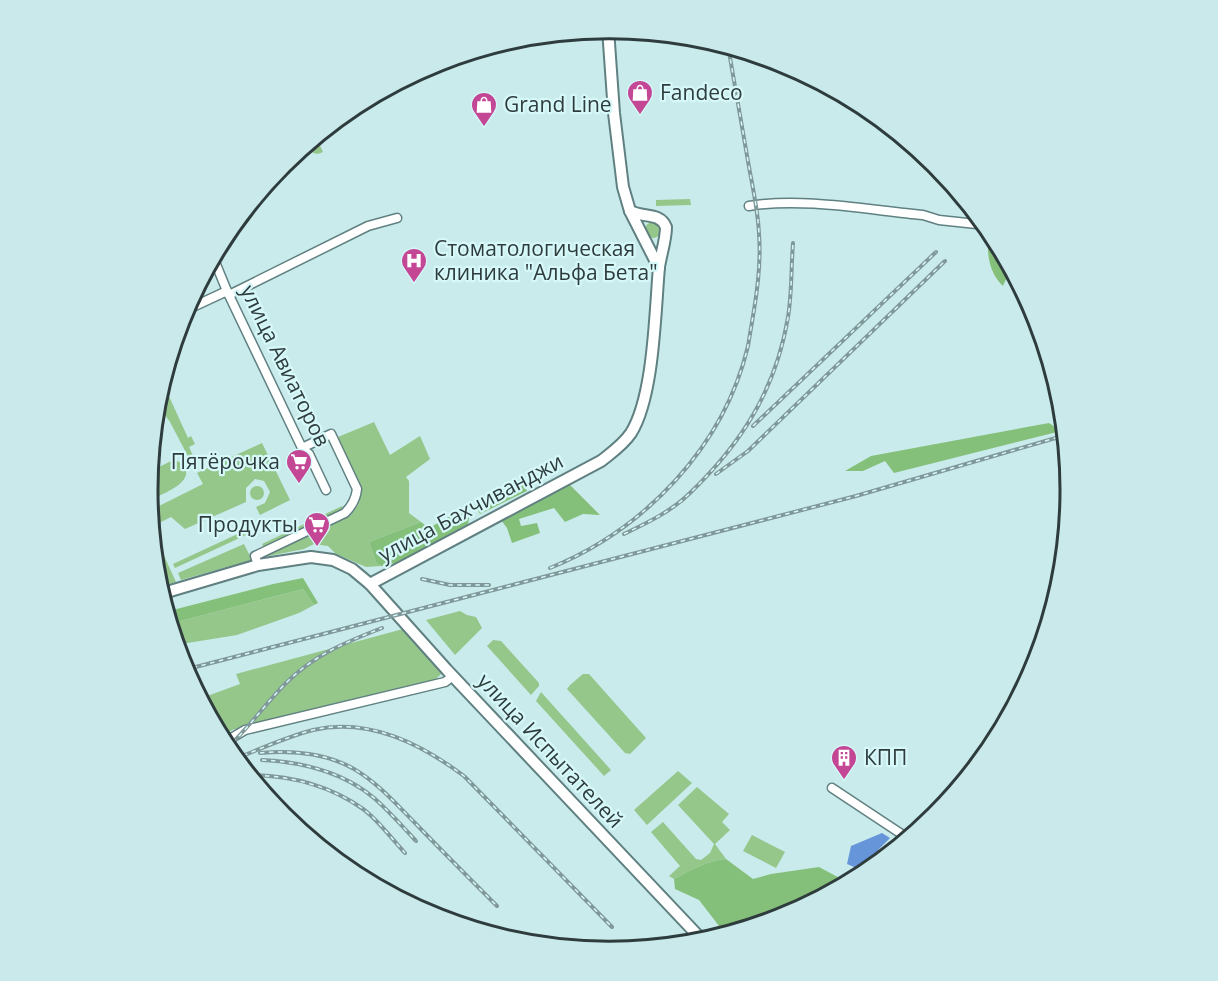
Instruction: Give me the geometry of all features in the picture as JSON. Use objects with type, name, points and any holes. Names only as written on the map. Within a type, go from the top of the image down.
[{"type":"main road","name":"улица Бахчиванджи","points":[[609,39],[623,187],[630,211],[659,268]]},
{"type":"main road","points":[[630,211],[646,217],[658,217],[665,222],[664,237],[653,242],[642,233],[646,217]]},
{"type":"main road","name":"улица Бахчиванджи","points":[[169,591],[258,565],[320,557],[343,564],[370,584],[601,461],[617,449],[630,434],[643,400],[655,322],[664,237]]},
{"type":"main road","name":"улица Испытателей","points":[[370,584],[453,676],[696,933]]},
{"type":"street","points":[[749,206],[782,202],[814,204],[923,215],[939,220],[972,224]]},
{"type":"street","points":[[198,305],[368,226],[397,218]]},
{"type":"street","name":"улица Авиаторов","points":[[217,266],[302,448],[309,454],[326,490]]},
{"type":"street","points":[[258,565],[255,556],[345,513],[356,497],[357,489],[331,434],[302,448]]},
{"type":"street","points":[[232,737],[245,730],[445,682],[453,676]]},
{"type":"street","points":[[832,788],[902,834]]},
{"type":"green space","points":[[319,144],[323,152],[313,153],[312,150]]},
{"type":"green space","points":[[690,199],[691,205],[656,206],[656,200]]},
{"type":"green space","points":[[650,222],[656,222],[661,230],[659,236],[650,238],[645,233],[645,227]]},
{"type":"green space","points":[[988,246],[1007,278],[1003,286],[992,271]]},
{"type":"green space","points":[[168,394],[188,438],[191,436],[195,444],[189,447],[195,460],[191,462],[164,414]]},
{"type":"green space","points":[[374,422],[390,455],[420,436],[430,459],[406,477],[409,481],[409,513],[421,522],[369,542],[376,562],[381,566],[366,567],[336,554],[328,546],[314,544],[304,549],[264,557],[350,516],[358,505],[362,490],[338,437]]},
{"type":"green space","points":[[1049,423],[1056,428],[1057,432],[894,473],[885,461],[863,471],[845,471],[871,456]]},
{"type":"green space","points":[[262,443],[290,500],[260,515],[256,507],[265,503],[270,492],[264,481],[255,479],[246,488],[246,502],[185,529],[171,517],[158,523],[158,506],[203,484],[197,473]]},
{"type":"green space","points":[[173,460],[185,468],[186,474],[180,484],[158,496],[158,468]]},
{"type":"green space","points":[[521,479],[527,491],[480,514],[475,505]]},
{"type":"green space","points":[[569,484],[600,515],[583,514],[565,522],[554,508],[519,519],[521,526],[537,523],[540,533],[512,543],[507,528],[501,520]]},
{"type":"green space","points":[[254,486],[260,486],[264,493],[260,500],[254,500],[250,496],[250,490]]},
{"type":"green space","points":[[342,506],[345,512],[265,550],[262,544]]},
{"type":"green space","points":[[461,510],[469,518],[468,525],[400,562],[381,566],[376,562],[369,542],[421,522],[429,528]]},
{"type":"green space","points":[[244,531],[246,535],[175,568],[173,564]]},
{"type":"green space","points":[[244,544],[252,560],[181,580],[178,573]]},
{"type":"green space","points":[[161,549],[176,582],[167,584]]},
{"type":"green space","points":[[303,578],[318,603],[314,605],[303,589],[177,622],[174,610]]},
{"type":"green space","points":[[303,589],[314,605],[299,613],[237,635],[184,644],[177,622]]},
{"type":"green space","points":[[460,611],[476,617],[482,628],[455,655],[426,620]]},
{"type":"green space","points":[[403,629],[438,666],[441,674],[435,680],[229,733],[207,696],[240,684],[236,674]]},
{"type":"green space","points":[[493,640],[501,641],[539,683],[531,695],[487,646]]},
{"type":"green space","points":[[583,674],[589,674],[646,738],[630,754],[625,753],[567,689]]},
{"type":"green space","points":[[541,692],[611,770],[604,776],[536,701]]},
{"type":"green space","points":[[678,771],[692,783],[647,825],[634,810]]},
{"type":"green space","points":[[697,787],[729,814],[722,822],[730,830],[715,844],[726,859],[705,864],[674,879],[669,876],[680,866],[651,832],[663,822],[696,859],[701,860],[710,853],[714,844],[678,805]]},
{"type":"green space","points":[[752,835],[785,852],[776,868],[743,851]]},
{"type":"green space","points":[[726,859],[753,879],[819,867],[841,878],[782,908],[721,928],[699,900],[675,889],[674,879],[693,869]]},
{"type":"water","points":[[882,833],[890,838],[878,850],[880,852],[857,868],[847,864],[851,846]]},
{"type":"railway","points":[[550,568],[585,552],[648,508],[700,451],[720,418],[736,383],[748,346],[759,272],[760,243],[755,200],[730,55]]},
{"type":"railway","points":[[624,534],[667,511],[690,493],[726,455],[754,413],[775,368],[788,317],[793,243]]},
{"type":"railway","points":[[753,426],[936,252]]},
{"type":"railway","points":[[716,474],[748,451],[945,261]]},
{"type":"railway","points":[[194,667],[856,496],[1058,437]]},
{"type":"railway","points":[[422,579],[450,585],[489,585]]},
{"type":"railway","points":[[234,741],[297,673],[319,657],[343,644],[382,628]]},
{"type":"railway","points":[[244,755],[293,736],[334,727],[374,730],[412,744],[464,776],[612,927]]},
{"type":"railway","points":[[260,753],[284,752],[320,756],[354,769],[394,802],[497,906]]},
{"type":"railway","points":[[262,760],[307,766],[349,781],[374,798],[416,841]]},
{"type":"railway","points":[[259,775],[308,783],[350,801],[369,813],[405,853]]},
{"type":"place","name":"Fandeco","points":[[640,116]]},
{"type":"place","name":"Grand Line","points":[[484,128]]},
{"type":"place","name":"Стоматологическая клиника \"Альфа Бета\"","points":[[414,284]]},
{"type":"place","name":"Пятёрочка","points":[[299,485]]},
{"type":"place","name":"Продукты","points":[[317,548]]},
{"type":"place","name":"КПП","points":[[844,781]]}]
